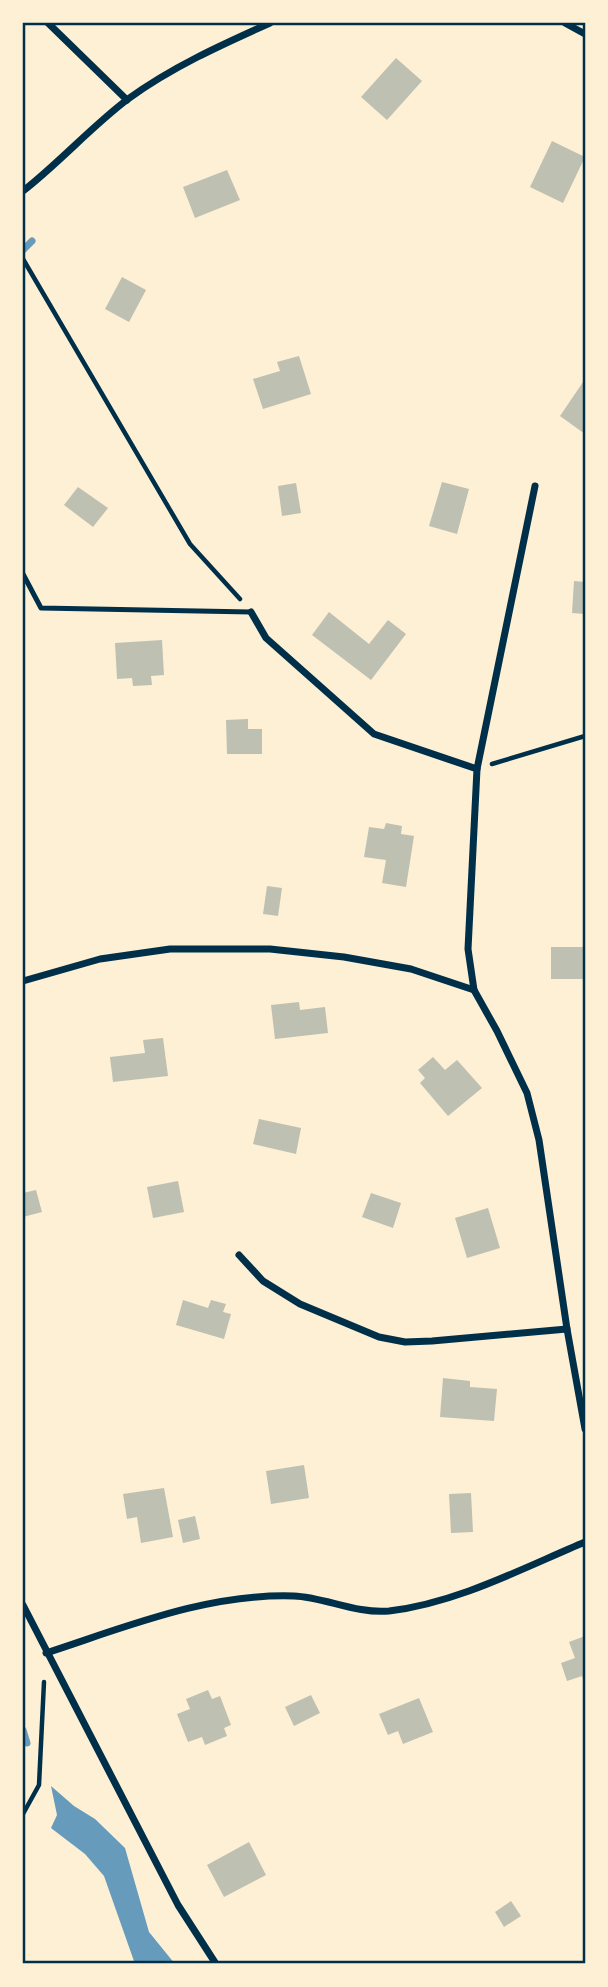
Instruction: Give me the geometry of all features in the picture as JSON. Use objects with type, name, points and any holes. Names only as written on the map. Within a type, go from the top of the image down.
[{"type":"street","points":[[48,23],[127,100]]},
{"type":"street","points":[[23,191],[127,100],[181,64],[270,23]]},
{"type":"street","points":[[565,23],[585,34]]},
{"type":"street","points":[[535,486],[477,769],[468,949],[474,990],[527,1093],[539,1140],[585,1429]]},
{"type":"street","points":[[251,612],[265,638],[374,734],[477,769]]},
{"type":"street","points":[[23,981],[100,959],[170,949],[270,949],[344,957],[411,969],[474,990]]},
{"type":"street","points":[[239,1255],[263,1281],[300,1304],[379,1337],[405,1342],[432,1342],[567,1329]]},
{"type":"street","points":[[46,1653],[198,1605],[257,1597],[297,1596],[344,1607],[387,1611],[423,1604],[478,1587],[585,1542]]},
{"type":"street","points":[[23,1605],[178,1905],[216,1964]]},
{"type":"lane","points":[[23,574],[41,608],[251,612]]},
{"type":"path","points":[[23,259],[94,376],[190,544],[251,612]]},
{"type":"path","points":[[477,769],[585,736]]},
{"type":"path","points":[[23,1814],[39,1785],[46,1653]]},
{"type":"water","points":[[51,1786],[74,1806],[95,1819],[125,1848],[149,1932],[175,1964],[135,1964],[104,1876],[85,1854],[51,1828],[57,1815]]},
{"type":"building","points":[[396,58],[422,81],[387,120],[361,97]]},
{"type":"building","points":[[552,141],[585,157],[563,203],[530,187]]},
{"type":"building","points":[[227,170],[240,200],[195,218],[183,187]]},
{"type":"building","points":[[122,277],[146,290],[129,322],[105,309]]},
{"type":"building","points":[[299,356],[311,394],[263,409],[253,379],[280,371],[277,362]]},
{"type":"building","points":[[583,382],[585,383],[585,434],[560,416]]},
{"type":"building","points":[[442,482],[469,489],[457,534],[429,526]]},
{"type":"building","points":[[296,483],[301,513],[282,516],[278,486]]},
{"type":"building","points":[[78,487],[108,508],[93,527],[64,505]]},
{"type":"building","points":[[574,581],[585,582],[585,614],[572,613]]},
{"type":"building","points":[[329,612],[369,644],[388,620],[406,634],[371,680],[312,635]]},
{"type":"building","points":[[162,640],[164,675],[151,676],[152,685],[133,686],[132,678],[117,679],[115,643]]},
{"type":"building","points":[[248,719],[248,729],[262,729],[262,754],[227,754],[226,720]]},
{"type":"building","points":[[386,823],[402,826],[401,834],[414,836],[406,887],[382,883],[386,860],[364,857],[369,827],[384,829]]},
{"type":"building","points":[[267,886],[282,888],[278,916],[263,914]]},
{"type":"building","points":[[551,947],[585,947],[585,979],[551,979]]},
{"type":"building","points":[[299,1002],[300,1010],[325,1007],[328,1033],[275,1039],[271,1005]]},
{"type":"building","points":[[163,1038],[168,1076],[113,1082],[110,1057],[145,1053],[143,1040]]},
{"type":"building","points":[[433,1057],[445,1070],[457,1060],[482,1088],[448,1116],[420,1083],[425,1078],[418,1070]]},
{"type":"building","points":[[259,1119],[301,1128],[296,1154],[253,1144]]},
{"type":"building","points":[[178,1181],[184,1212],[153,1218],[147,1187]]},
{"type":"building","points":[[36,1190],[42,1212],[23,1217],[23,1193]]},
{"type":"building","points":[[371,1193],[401,1203],[393,1228],[362,1217]]},
{"type":"building","points":[[488,1208],[500,1248],[467,1258],[455,1218]]},
{"type":"building","points":[[183,1300],[208,1308],[211,1300],[226,1304],[223,1312],[231,1314],[224,1339],[176,1325]]},
{"type":"building","points":[[443,1378],[470,1381],[470,1387],[497,1389],[494,1421],[440,1417]]},
{"type":"building","points":[[304,1465],[309,1498],[271,1504],[266,1471]]},
{"type":"building","points":[[164,1488],[173,1537],[141,1543],[137,1517],[127,1519],[123,1494]]},
{"type":"building","points":[[471,1493],[473,1532],[451,1533],[449,1494]]},
{"type":"building","points":[[195,1516],[200,1539],[183,1543],[178,1520]]},
{"type":"building","points":[[585,1636],[585,1684],[582,1676],[567,1681],[561,1663],[575,1658],[569,1642]]},
{"type":"building","points":[[208,1690],[212,1699],[220,1696],[231,1725],[224,1728],[227,1736],[205,1745],[202,1737],[188,1742],[177,1714],[190,1709],[186,1699]]},
{"type":"building","points":[[311,1695],[320,1713],[294,1726],[285,1707]]},
{"type":"building","points":[[419,1698],[433,1732],[403,1744],[398,1731],[388,1735],[379,1714]]},
{"type":"building","points":[[249,1842],[266,1875],[224,1897],[207,1865]]},
{"type":"building","points":[[511,1901],[521,1916],[504,1927],[495,1912]]},
{"type":"waterway","points":[[23,250],[32,241]]},
{"type":"waterway","points":[[23,1730],[27,1743]]}]
